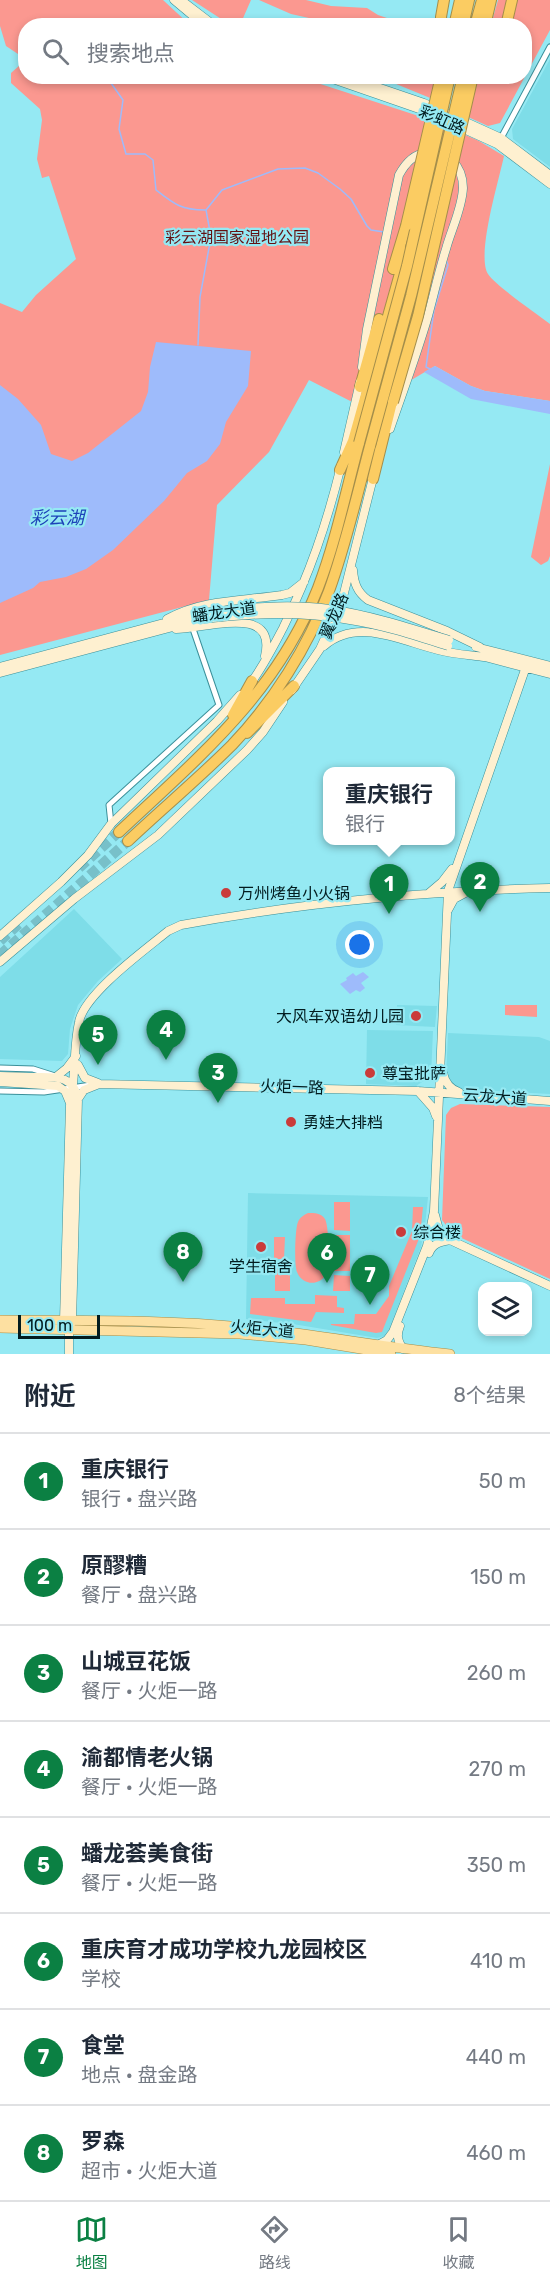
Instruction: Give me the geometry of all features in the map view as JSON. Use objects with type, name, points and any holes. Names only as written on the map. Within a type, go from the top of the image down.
[{"type":"highway","points":[[442,18],[444,0]]},
{"type":"highway","points":[[450,18],[454,0]]},
{"type":"highway","points":[[451,18],[460,0]]},
{"type":"highway","points":[[465,18],[469,0]]},
{"type":"highway","points":[[477,18],[482,0]]},
{"type":"highway","points":[[486,18],[491,0]]},
{"type":"highway","points":[[508,18],[512,0]]},
{"type":"highway","points":[[360,387],[406,226],[439,84]]},
{"type":"highway","name":"翼龙路","points":[[115,828],[222,735],[256,697],[305,617],[328,560],[356,442],[406,266],[448,84]]},
{"type":"highway","name":"翼龙路","points":[[128,841],[232,744],[265,705],[284,677],[316,620],[378,447],[461,84]]},
{"type":"highway","points":[[373,479],[378,447],[418,316],[471,84]]},
{"type":"highway","points":[[393,402],[411,296]]},
{"type":"highway","points":[[340,470],[356,442]]},
{"type":"highway","points":[[222,735],[252,681]]},
{"type":"highway","points":[[232,744],[260,723],[294,686]]},
{"type":"main road","points":[[174,0],[195,18]]},
{"type":"main road","points":[[182,0],[205,18]]},
{"type":"main road","name":"彩虹路","points":[[347,84],[422,110],[499,141],[550,184]]},
{"type":"main road","name":"彩虹路","points":[[368,84],[424,103],[499,141],[550,175]]},
{"type":"main road","name":"翼龙路","points":[[0,936],[115,828],[217,721],[264,664],[306,580],[340,470],[360,387],[367,329],[399,175],[413,157],[422,153],[442,154],[453,159],[458,167],[463,187],[461,201],[428,317],[378,447]]},
{"type":"main road","name":"翼龙路","points":[[0,962],[74,899],[158,835],[247,750],[262,732],[320,649],[342,601],[373,479]]},
{"type":"main road","points":[[353,556],[355,584],[358,591],[368,600],[550,674]]},
{"type":"main road","points":[[160,627],[181,612],[196,606],[282,595],[290,593],[306,580]]},
{"type":"main road","name":"蟠龙大道","points":[[0,667],[202,616],[244,608],[274,606],[328,609],[400,624],[449,643]]},
{"type":"main road","points":[[160,627],[193,629],[240,622],[259,626],[267,642],[264,664]]},
{"type":"main road","name":"蟠龙大道","points":[[0,673],[160,627]]},
{"type":"main road","points":[[320,649],[337,637],[367,631],[439,651],[526,665],[550,666]]},
{"type":"main road","points":[[449,643],[480,647]]},
{"type":"main road","points":[[449,643],[484,657]]},
{"type":"main road","points":[[378,1345],[387,1340],[393,1332],[427,1246],[434,1211],[448,891],[526,665]]},
{"type":"main road","points":[[429,893],[442,882],[457,863]]},
{"type":"main road","points":[[69,1354],[70,1105],[74,1086],[79,1021],[86,1005],[96,993],[168,931],[181,925],[319,905],[448,891],[550,888]]},
{"type":"main road","points":[[447,912],[454,899],[471,890]]},
{"type":"main road","points":[[0,1082],[38,1080],[57,1076],[76,1055]]},
{"type":"main road","points":[[76,1055],[81,1074],[99,1084]]},
{"type":"main road","points":[[440,1063],[445,1081],[453,1089],[470,1095]]},
{"type":"main road","points":[[0,1076],[38,1080],[58,1086],[68,1095],[70,1105]]},
{"type":"main road","points":[[57,1076],[74,1086],[78,1099],[68,1324]]},
{"type":"main road","points":[[78,1099],[84,1090],[99,1084]]},
{"type":"main road","name":"火炬一路","points":[[99,1084],[439,1093]]},
{"type":"main road","points":[[418,1091],[433,1108],[438,1123]]},
{"type":"main road","name":"云龙大道","points":[[439,1093],[550,1101]]},
{"type":"main road","points":[[434,1211],[439,1230],[450,1240],[550,1286]]},
{"type":"main road","points":[[404,1349],[397,1334],[431,1248],[438,1242],[450,1240]]},
{"type":"main road","points":[[0,1320],[68,1324]]},
{"type":"main road","points":[[0,1328],[68,1324]]},
{"type":"main road","name":"火炬大道","points":[[68,1324],[240,1326],[307,1333],[450,1354]]},
{"type":"main road","name":"火炬大道","points":[[68,1324],[306,1340],[391,1354]]},
{"type":"street","points":[[532,80],[550,46]]},
{"type":"street","points":[[499,141],[530,84]]},
{"type":"street","points":[[115,828],[109,805],[219,705],[193,629]]},
{"type":"street","points":[[0,1068],[33,1069],[57,1076]]},
{"type":"street","points":[[0,1090],[44,1092],[99,1084]]},
{"type":"shaded area","points":[[550,59],[550,167],[513,139],[512,129]]},
{"type":"shaded area","points":[[74,909],[122,959],[98,981],[78,1005],[70,1029],[68,1054],[62,1061],[0,1059],[0,977]]},
{"type":"shaded area","name":"大风车双语幼儿园","points":[[397,1005],[437,1006],[435,1027],[396,1025]]},
{"type":"shaded area","points":[[367,1030],[433,1031],[431,1076],[416,1086],[366,1084]]},
{"type":"shaded area","points":[[448,1033],[539,1037],[550,1041],[550,1094],[461,1089],[453,1085],[446,1077]]},
{"type":"shaded area","points":[[248,1193],[428,1197],[421,1247],[385,1336],[377,1338],[246,1319]]},
{"type":"green space","name":"彩云湖国家湿地公园","points":[[0,0],[163,0],[182,18],[18,18],[18,54],[6,46],[0,26]]},
{"type":"green space","points":[[192,0],[251,0],[243,18],[220,18]]},
{"type":"green space","points":[[259,0],[306,0],[331,6],[367,8],[387,18],[309,18],[291,14]]},
{"type":"green space","points":[[498,0],[550,0],[550,30],[532,63],[532,18],[493,18]]},
{"type":"green space","name":"彩云湖国家湿地公园","points":[[18,67],[18,84],[320,84],[434,121],[479,141],[504,156],[486,235],[485,264],[492,279],[550,324],[550,401],[485,391],[435,366],[364,408],[309,380],[269,452],[217,505],[209,600],[0,655],[0,303],[22,312],[36,295],[76,259],[49,176],[42,178],[37,159],[42,120],[40,109],[11,83],[11,73]]},
{"type":"green space","points":[[396,84],[444,84],[440,102]]},
{"type":"green space","points":[[476,84],[521,84],[500,123],[488,126],[468,117]]},
{"type":"green space","points":[[550,464],[550,556],[548,561],[541,565],[531,557]]},
{"type":"green space","points":[[505,1005],[537,1005],[537,1017],[505,1015]]},
{"type":"green space","points":[[460,1104],[550,1107],[550,1279],[453,1234],[442,1220],[446,1115],[451,1108]]},
{"type":"green space","points":[[334,1202],[350,1202],[350,1231],[334,1230]]},
{"type":"green space","points":[[413,1207],[423,1207],[420,1236],[382,1332],[376,1333],[331,1325],[354,1324],[355,1314],[376,1314],[389,1296],[389,1286],[412,1231]]},
{"type":"green space","points":[[308,1213],[323,1217],[327,1230],[327,1270],[323,1278],[315,1283],[303,1280],[296,1268],[297,1226],[300,1219]]},
{"type":"green space","points":[[333,1235],[350,1235],[350,1271],[334,1271],[334,1251],[342,1251],[342,1243],[333,1243]]},
{"type":"green space","points":[[274,1237],[285,1237],[284,1259],[274,1259]]},
{"type":"green space","points":[[275,1268],[290,1268],[290,1291],[275,1291]]},
{"type":"green space","points":[[334,1275],[350,1276],[350,1291],[333,1291]]},
{"type":"green space","points":[[315,1295],[337,1296],[337,1307],[344,1308],[344,1313],[316,1312],[311,1322],[250,1314],[251,1298],[285,1298],[285,1304],[315,1304]]},
{"type":"water","name":"彩云湖","points":[[156,342],[251,351],[248,386],[226,422],[220,444],[207,461],[187,473],[164,501],[113,550],[86,569],[66,577],[40,582],[33,588],[0,603],[0,385],[18,399],[41,425],[51,454],[72,461],[88,453],[141,411],[148,392],[150,367]]},
{"type":"water","points":[[435,366],[485,391],[550,401],[550,414],[471,399],[424,372]]},
{"type":"water","points":[[363,972],[369,977],[361,983],[365,988],[360,992],[356,990],[350,994],[340,984],[353,973],[356,976]]},
{"type":"waterway","points":[[112,84],[123,100],[119,129],[126,154],[145,154],[153,160],[156,190],[168,199],[184,207],[205,210]]},
{"type":"waterway","points":[[198,345],[200,297],[211,237],[206,210],[222,190],[278,169],[305,168],[318,173],[351,199],[371,230],[384,232]]},
{"type":"waterway","points":[[430,369],[426,367],[434,310],[448,265],[446,260]]},
{"type":"tunnel","points":[[79,868],[119,832]]},
{"type":"tunnel","points":[[0,955],[128,841]]},
{"type":"tunnel","points":[[0,941],[19,924]]},
{"type":"place","name":"万州烤鱼小火锅","points":[[226,893]]},
{"type":"place","name":"原醪糟","points":[[480,912]]},
{"type":"place","name":"重庆银行","points":[[389,914]]},
{"type":"place","name":"大风车双语幼儿园","points":[[416,1016]]},
{"type":"place","name":"渝都情老火锅","points":[[166,1060]]},
{"type":"place","name":"蟠龙荟美食街","points":[[98,1065]]},
{"type":"place","name":"尊宝批萨","points":[[370,1073]]},
{"type":"place","name":"山城豆花饭","points":[[218,1103]]},
{"type":"place","name":"勇娃大排档","points":[[291,1122]]},
{"type":"place","name":"综合楼","points":[[401,1232]]},
{"type":"place","name":"学生宿舍","points":[[261,1247]]},
{"type":"place","name":"罗森","points":[[183,1282]]},
{"type":"place","name":"重庆育才成功学校九龙园校区","points":[[327,1283]]},
{"type":"place","name":"食堂","points":[[370,1305]]}]
